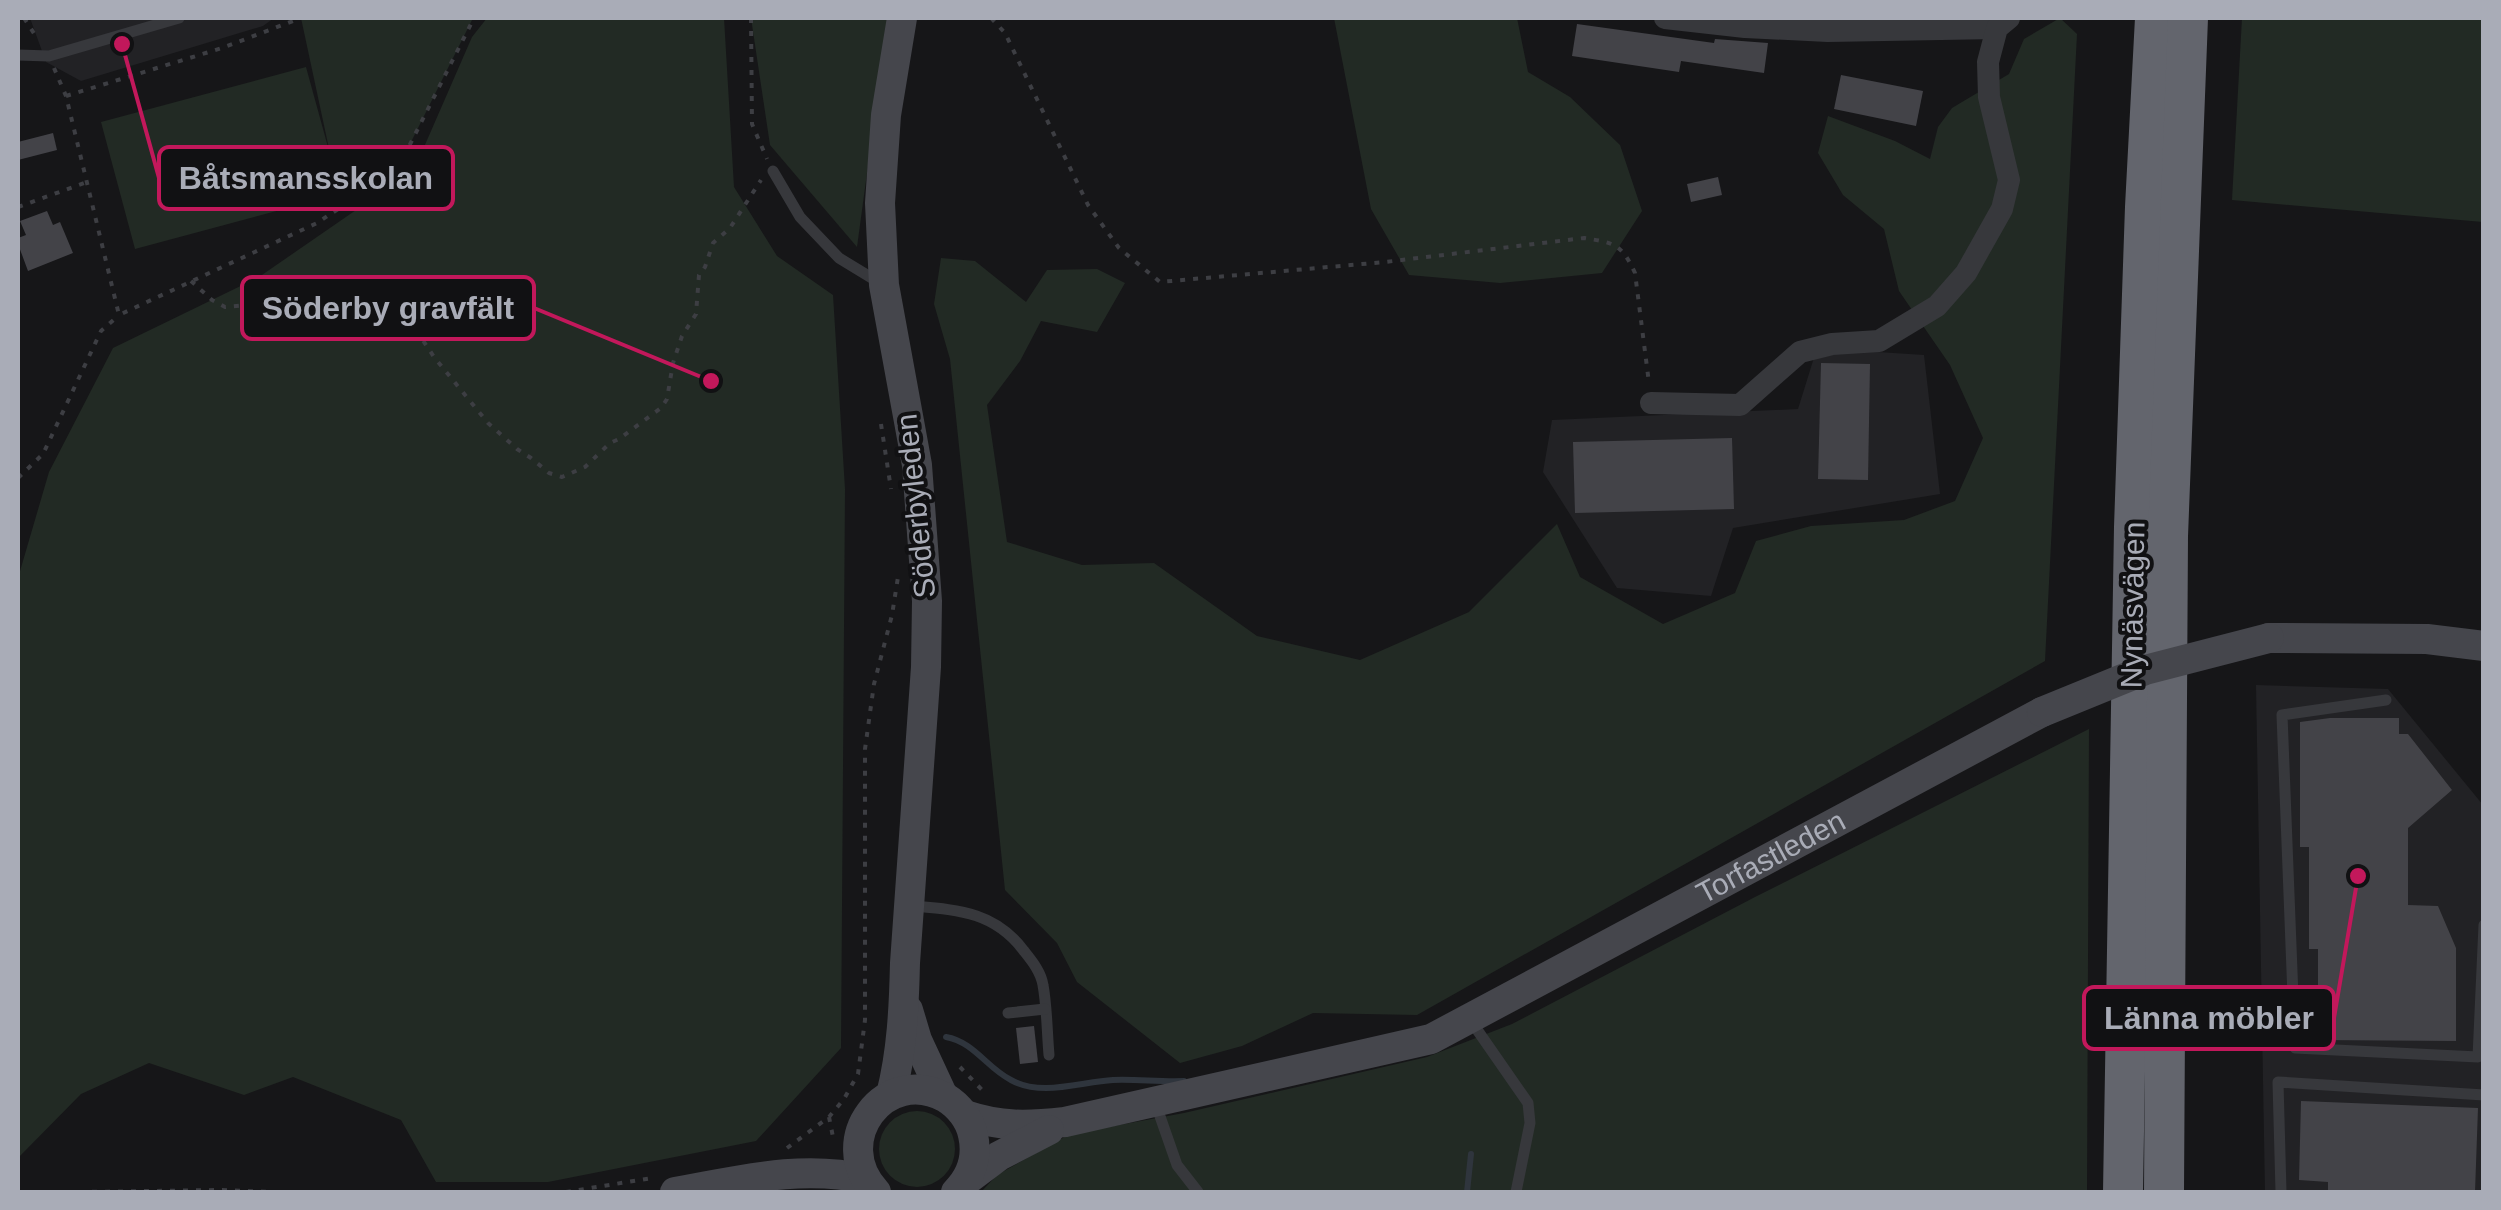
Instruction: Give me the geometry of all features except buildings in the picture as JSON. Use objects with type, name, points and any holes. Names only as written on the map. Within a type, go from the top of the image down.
[{"type":"highway","name":"Nynäsvägen","points":[[2123,1192],[2134,508],[2155,18]]},
{"type":"highway","name":"Nynäsvägen","points":[[2164,1192],[2168,553],[2188,18]]},
{"type":"street","name":"Söderbyleden","points":[[892,1095],[904,998],[927,600],[917,465],[884,286],[880,202],[886,115],[902,18]]},
{"type":"street","points":[[1651,403],[1740,405],[1800,352],[1832,344],[1879,341],[1938,306],[1966,273],[2002,209],[2008,180],[1989,97],[1988,62],[2003,23],[1852,24],[1828,31],[1665,18]]},
{"type":"street","name":"Torfastleden","points":[[892,1095],[908,1090],[926,1091],[987,1123],[1017,1126],[1065,1122],[1431,1039],[2042,712],[2145,670],[2270,638],[2427,640],[2484,646]]},
{"type":"street","name":"Söderbyleden","points":[[904,998],[927,1064],[975,1140],[972,1167],[961,1186]]},
{"type":"street","points":[[870,1186],[859,1165],[858,1134],[876,1104],[892,1095]]},
{"type":"street","name":"Torfastleden","points":[[961,1186],[999,1156],[1065,1122]]},
{"type":"street","points":[[668,1185],[782,1160],[858,1134]]},
{"type":"street","points":[[782,1160],[838,1173],[870,1186]]},
{"type":"lane","points":[[18,55],[49,56],[179,18]]},
{"type":"lane","points":[[773,171],[800,217],[839,258],[884,286]]},
{"type":"lane","points":[[2386,700],[2282,715],[2295,1048],[2478,1057],[2484,925]]},
{"type":"lane","points":[[909,905],[982,916],[1001,926],[1019,943],[1043,981],[1049,1055]]},
{"type":"lane","points":[[1008,1013],[1045,1009]]},
{"type":"lane","points":[[1470,1018],[1528,1103],[1530,1123],[1516,1192]]},
{"type":"lane","points":[[2281,1192],[2278,1082],[2484,1096]]},
{"type":"lane","points":[[1155,1102],[1177,1165],[1198,1192]]},
{"type":"path","points":[[24,18],[49,56],[66,96],[119,315]]},
{"type":"path","points":[[66,96],[222,48],[301,18]]},
{"type":"path","points":[[18,478],[43,454],[101,332],[119,315],[317,223],[397,170],[474,18]]},
{"type":"path","points":[[191,282],[226,306],[248,305],[320,287],[373,320],[388,320],[420,336],[488,423],[549,474],[562,477],[585,467],[610,443],[661,408],[667,399],[673,363],[682,336],[696,314],[700,274],[713,243],[730,228],[759,180],[773,171],[752,124],[751,18]]},
{"type":"path","points":[[991,18],[1005,33],[1088,205],[1119,248],[1160,282],[1384,262],[1584,238],[1613,243],[1628,258],[1634,273],[1651,403]]},
{"type":"path","points":[[18,208],[87,182]]},
{"type":"path","points":[[881,423],[893,500]]},
{"type":"path","points":[[782,1160],[830,1117],[858,1074],[865,1020],[865,749],[874,684],[899,569]]},
{"type":"path","points":[[927,1064],[951,1063],[960,1067],[992,1098]]},
{"type":"path","points":[[566,1192],[668,1185]]},
{"type":"path","points":[[79,1192],[272,1192]]},
{"type":"shaded area","points":[[30,18],[274,18],[263,26],[81,81],[46,62]]},
{"type":"shaded area","points":[[301,18],[473,18],[397,170],[340,194],[135,249],[101,122],[306,67],[331,158]]},
{"type":"shaded area","points":[[487,18],[724,18],[734,187],[777,256],[833,295],[845,489],[841,1048],[756,1141],[548,1182],[436,1182],[401,1120],[293,1077],[244,1095],[149,1063],[81,1094],[18,1158],[18,578],[49,472],[113,348],[259,277],[414,170],[472,37]]},
{"type":"shaded area","points":[[751,18],[888,18],[857,247],[770,145]]},
{"type":"shaded area","points":[[1334,18],[1517,18],[1528,72],[1570,97],[1620,145],[1642,211],[1602,273],[1500,283],[1409,275],[1371,209]]},
{"type":"shaded area","points":[[2060,18],[2077,34],[2045,661],[1417,1015],[1313,1013],[1242,1046],[1180,1063],[1077,982],[1057,943],[1005,890],[950,359],[934,304],[941,258],[975,261],[1026,302],[1047,270],[1097,269],[1125,283],[1097,332],[1041,321],[1020,361],[987,405],[1007,542],[1082,565],[1154,563],[1257,636],[1360,660],[1469,612],[1557,524],[1580,577],[1663,624],[1735,593],[1756,541],[1811,526],[1904,520],[1955,501],[1983,438],[1950,365],[1899,291],[1884,229],[1843,195],[1818,153],[1828,116],[1930,159],[1938,127],[1952,108],[2009,74],[2024,39]]},
{"type":"shaded area","points":[[2242,18],[2483,18],[2483,222],[2232,200]]},
{"type":"shaded area","points":[[1817,348],[1924,355],[1940,494],[1733,528],[1711,596],[1617,588],[1543,472],[1552,420],[1798,409]]},
{"type":"shaded area","points":[[2256,685],[2388,689],[2483,805],[2483,1192],[2265,1192]]},
{"type":"shaded area","points":[[2089,729],[2087,1192],[981,1192],[997,1175],[1070,1134],[1184,1113],[1427,1057],[1512,1024]]},
{"type":"shaded area","points":[[917,1111],[944,1122],[955,1149],[944,1176],[917,1187],[890,1176],[879,1149],[890,1122]]},
{"type":"waterway","points":[[946,1037],[965,1044],[995,1069],[1023,1085],[1184,1081]]},
{"type":"waterway","points":[[1467,1192],[1471,1154]]},
{"type":"place","name":"Båtsmansskolan","points":[[122,44]]},
{"type":"place","name":"Söderby gravfält","points":[[711,381]]},
{"type":"place","name":"Länna möbler","points":[[2358,876]]}]
